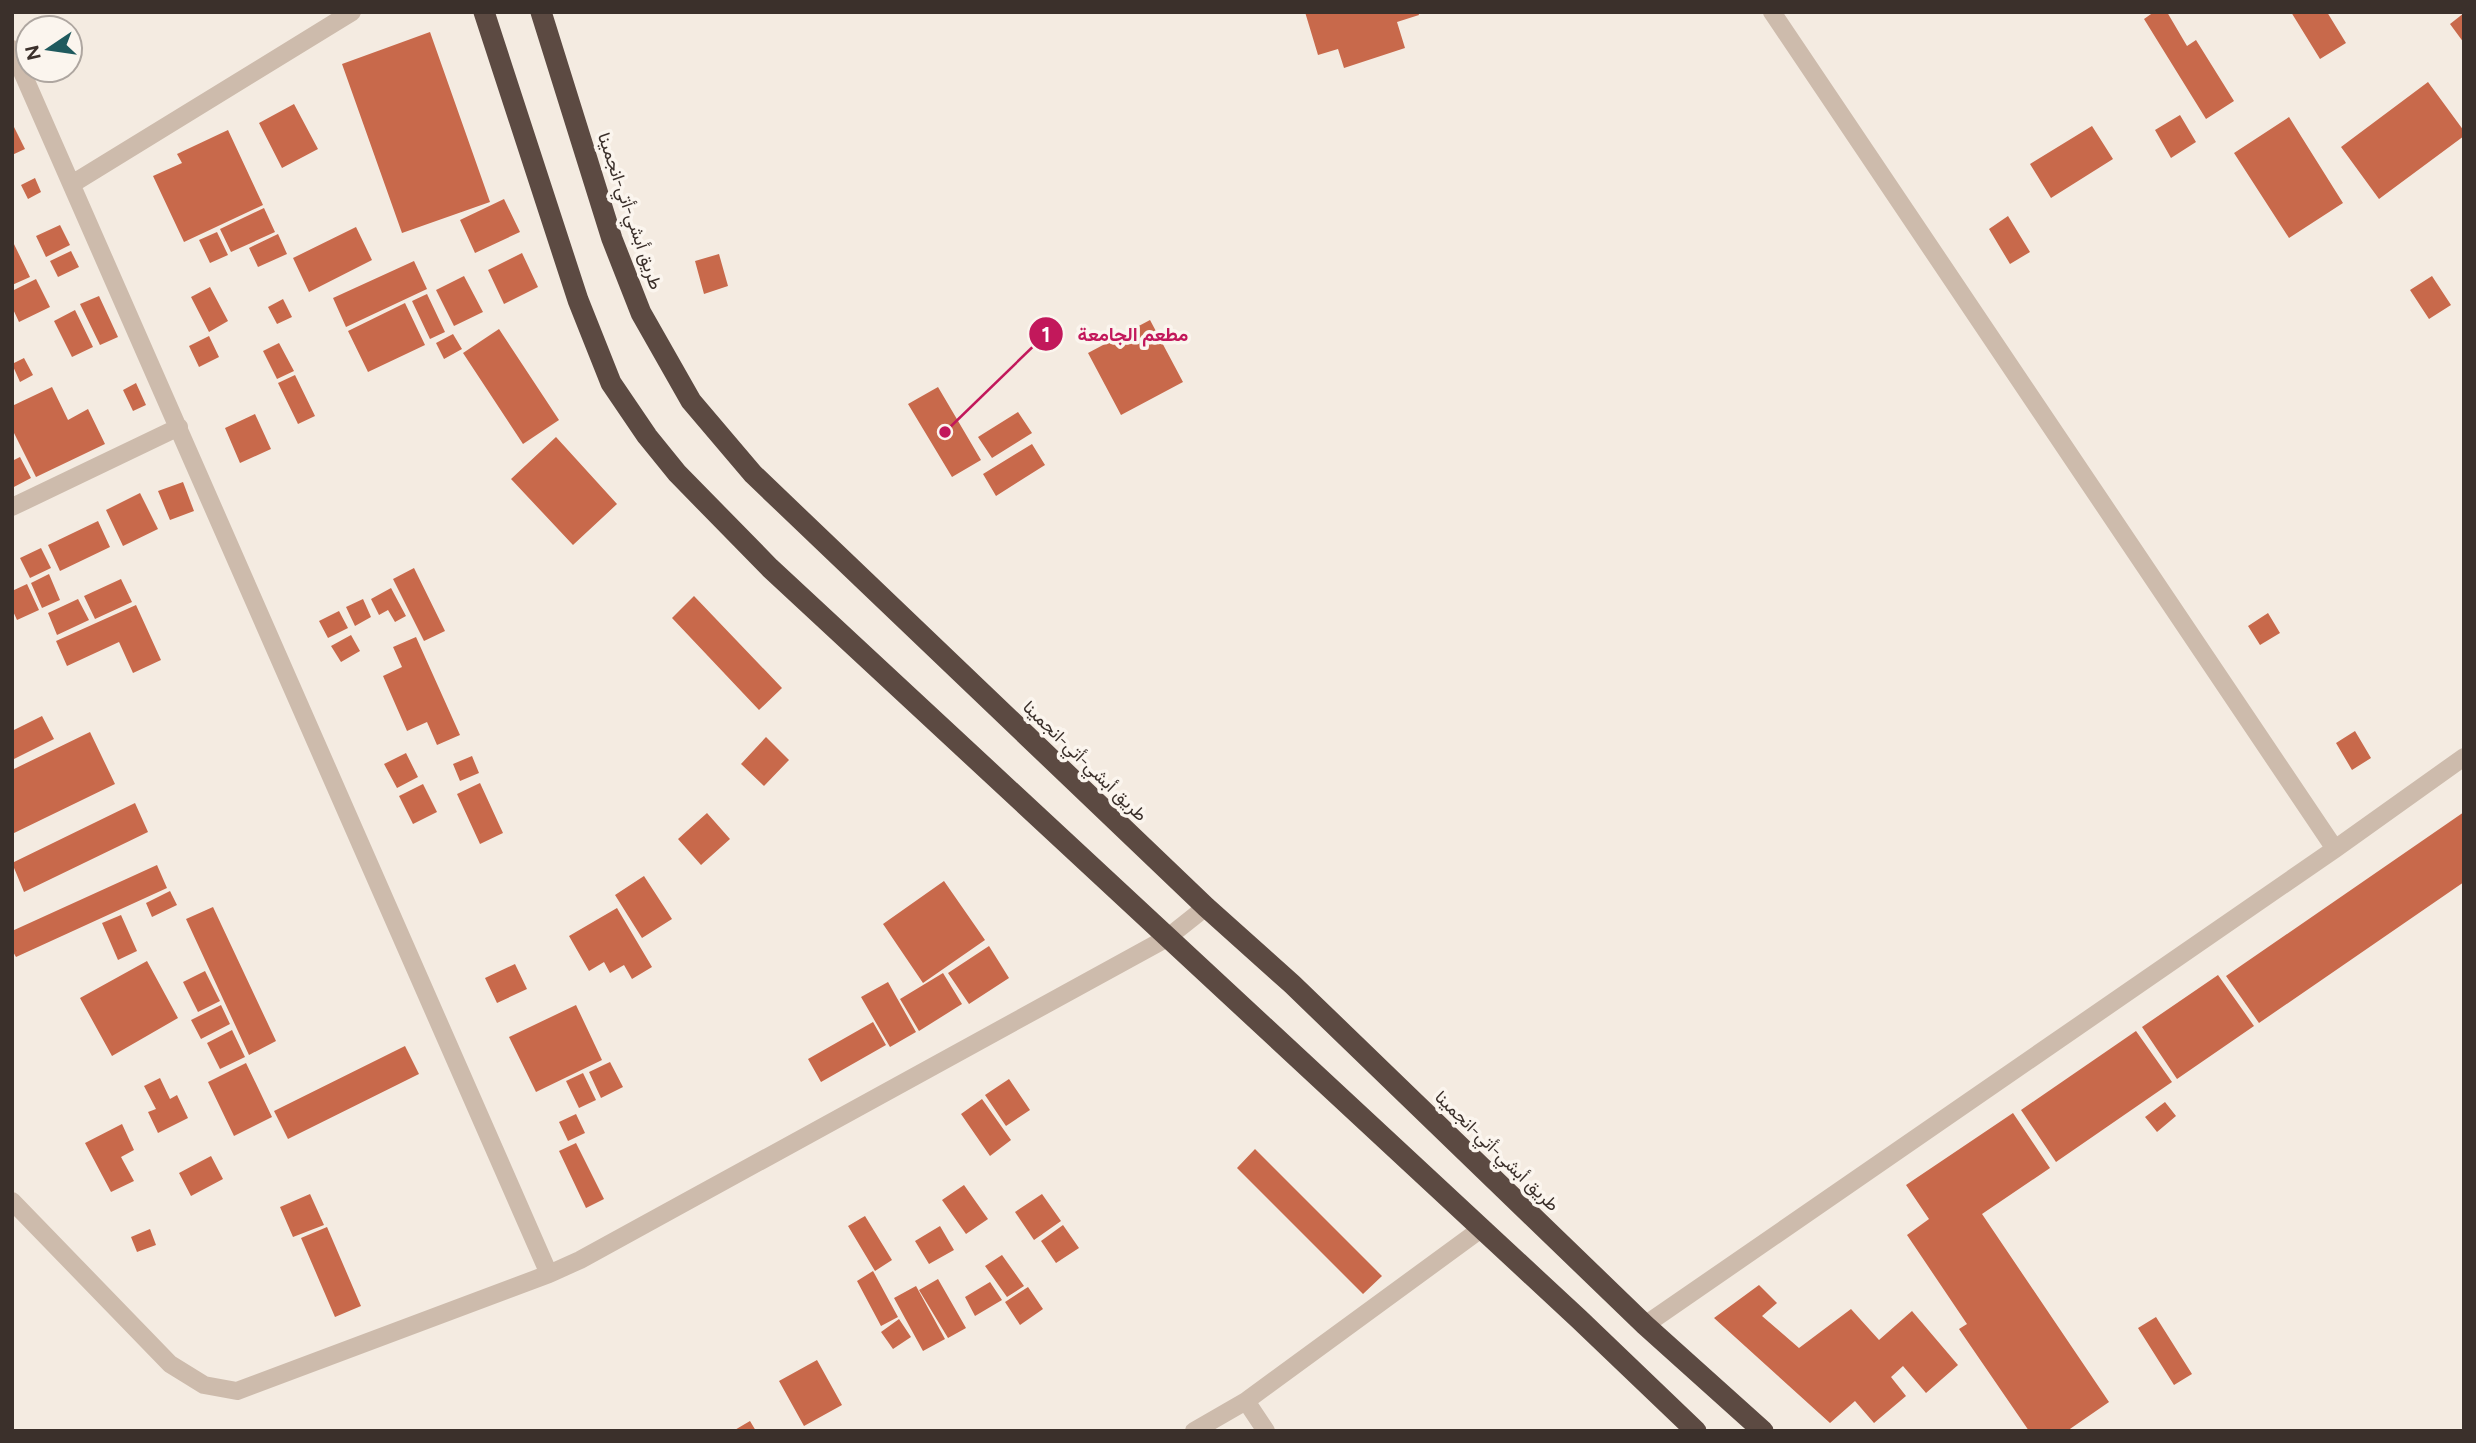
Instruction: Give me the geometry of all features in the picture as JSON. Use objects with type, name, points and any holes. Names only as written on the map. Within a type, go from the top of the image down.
[{"type":"highway","points":[[484,12],[578,300],[611,383],[677,474],[770,568],[1696,1431]]},
{"type":"highway","name":"طريق أبشي-أتي-انجمينا","points":[[541,12],[612,239],[641,313],[691,401],[753,474],[1206,907],[1292,984],[1645,1325],[1763,1431]]},
{"type":"street","points":[[72,184],[352,12]]},
{"type":"street","points":[[1772,12],[2335,849]]},
{"type":"street","points":[[12,49],[549,1274]]},
{"type":"street","points":[[12,507],[178,427]]},
{"type":"street","points":[[1645,1325],[2464,757]]},
{"type":"street","points":[[12,1201],[170,1364],[204,1385],[237,1391],[549,1274],[604,1247],[1167,938],[1206,907]]},
{"type":"street","points":[[1194,1431],[1246,1401],[1481,1229]]},
{"type":"street","points":[[1246,1401],[1266,1431]]},
{"type":"building","points":[[1305,12],[1418,12],[1419,15],[1397,22],[1405,48],[1344,68],[1338,49],[1318,55]]},
{"type":"building","points":[[2154,12],[2167,12],[2187,46],[2196,40],[2234,101],[2206,119],[2144,19]]},
{"type":"building","points":[[2291,12],[2327,12],[2346,43],[2320,59]]},
{"type":"building","points":[[2464,13],[2464,43],[2450,24]]},
{"type":"building","points":[[430,32],[490,202],[402,233],[342,64]]},
{"type":"building","points":[[2428,82],[2464,131],[2464,136],[2379,199],[2341,147]]},
{"type":"building","points":[[294,104],[318,149],[282,168],[259,123]]},
{"type":"building","points":[[2180,115],[2196,142],[2171,158],[2155,130]]},
{"type":"building","points":[[2289,117],[2343,203],[2289,238],[2234,153]]},
{"type":"building","points":[[12,123],[25,149],[12,155]]},
{"type":"building","points":[[2092,126],[2113,159],[2051,198],[2030,164]]},
{"type":"building","points":[[228,130],[263,205],[184,242],[153,176],[182,163],[177,154]]},
{"type":"building","points":[[35,178],[41,192],[28,199],[21,185]]},
{"type":"building","points":[[504,199],[520,232],[475,253],[460,220]]},
{"type":"building","points":[[264,208],[275,232],[231,252],[220,229]]},
{"type":"building","points":[[2008,216],[2030,252],[2010,264],[1989,229]]},
{"type":"building","points":[[60,225],[70,245],[46,257],[36,236]]},
{"type":"building","points":[[356,227],[372,260],[309,292],[293,258]]},
{"type":"building","points":[[217,232],[228,255],[210,263],[199,240]]},
{"type":"building","points":[[278,234],[287,254],[258,267],[249,248]]},
{"type":"building","points":[[12,240],[30,277],[12,285]]},
{"type":"building","points":[[71,251],[79,267],[58,277],[50,261]]},
{"type":"building","points":[[522,253],[538,287],[504,304],[488,270]]},
{"type":"building","points":[[719,254],[728,286],[704,294],[695,261]]},
{"type":"building","points":[[414,261],[427,289],[346,327],[333,298]]},
{"type":"building","points":[[464,276],[483,312],[454,326],[436,290]]},
{"type":"building","points":[[2432,276],[2451,305],[2429,319],[2410,290]]},
{"type":"building","points":[[36,279],[50,307],[19,322],[12,307],[12,291]]},
{"type":"building","points":[[210,287],[228,321],[209,332],[191,297]]},
{"type":"building","points":[[427,294],[445,332],[430,339],[412,301]]},
{"type":"building","points":[[99,296],[118,337],[100,345],[80,304]]},
{"type":"building","points":[[283,299],[292,317],[277,324],[268,307]]},
{"type":"building","points":[[405,303],[425,345],[368,372],[348,331]]},
{"type":"building","points":[[75,310],[93,347],[72,357],[54,321]]},
{"type":"building","points":[[1150,320],[1183,382],[1121,415],[1088,353]]},
{"type":"building","points":[[499,329],[559,420],[523,444],[463,353]]},
{"type":"building","points":[[453,334],[462,349],[444,359],[436,343]]},
{"type":"building","points":[[209,336],[219,357],[199,367],[189,346]]},
{"type":"building","points":[[279,343],[294,371],[277,379],[263,351]]},
{"type":"building","points":[[24,358],[33,375],[20,382],[12,364]]},
{"type":"building","points":[[295,375],[315,416],[298,424],[278,383]]},
{"type":"building","points":[[136,383],[146,405],[133,411],[123,390]]},
{"type":"building","points":[[52,387],[68,420],[88,409],[105,444],[36,477],[12,429],[12,406]]},
{"type":"building","points":[[938,387],[981,460],[952,477],[908,404]]},
{"type":"building","points":[[1018,412],[1032,433],[992,458],[978,437]]},
{"type":"building","points":[[255,414],[271,449],[240,463],[225,428]]},
{"type":"building","points":[[556,437],[617,504],[573,545],[511,479]]},
{"type":"building","points":[[1032,444],[1045,465],[996,496],[983,474]]},
{"type":"building","points":[[20,457],[31,478],[12,488],[12,461]]},
{"type":"building","points":[[183,482],[194,511],[170,520],[158,491]]},
{"type":"building","points":[[140,493],[158,529],[123,546],[106,510]]},
{"type":"building","points":[[98,521],[110,547],[60,571],[48,545]]},
{"type":"building","points":[[41,548],[51,568],[30,578],[20,558]]},
{"type":"building","points":[[414,568],[445,631],[424,641],[393,579]]},
{"type":"building","points":[[49,574],[60,600],[42,608],[31,583]]},
{"type":"building","points":[[121,579],[132,602],[95,619],[84,596]]},
{"type":"building","points":[[27,584],[39,610],[17,620],[12,609],[12,591]]},
{"type":"building","points":[[391,588],[406,616],[395,622],[388,610],[379,615],[371,599]]},
{"type":"building","points":[[694,596],[782,688],[759,710],[672,618]]},
{"type":"building","points":[[78,599],[89,620],[57,635],[48,613]]},
{"type":"building","points":[[363,599],[371,617],[355,626],[346,607]]},
{"type":"building","points":[[136,605],[161,660],[133,673],[119,642],[67,666],[56,641]]},
{"type":"building","points":[[339,611],[348,628],[328,638],[319,621]]},
{"type":"building","points":[[2268,613],[2280,633],[2260,645],[2248,626]]},
{"type":"building","points":[[351,635],[360,651],[341,662],[331,646]]},
{"type":"building","points":[[416,637],[460,735],[437,745],[427,722],[407,731],[383,676],[402,667],[393,647]]},
{"type":"building","points":[[42,716],[54,739],[12,760],[12,731]]},
{"type":"building","points":[[2355,731],[2371,758],[2352,770],[2336,743]]},
{"type":"building","points":[[90,732],[115,784],[12,834],[12,770]]},
{"type":"building","points":[[766,737],[789,760],[764,786],[741,764]]},
{"type":"building","points":[[406,753],[418,777],[397,788],[384,764]]},
{"type":"building","points":[[472,756],[479,773],[460,781],[453,764]]},
{"type":"building","points":[[480,783],[503,833],[480,844],[457,794]]},
{"type":"building","points":[[423,784],[437,812],[413,824],[399,796]]},
{"type":"building","points":[[135,803],[148,832],[24,892],[12,863]]},
{"type":"building","points":[[2464,812],[2464,882],[2259,1023],[2226,976]]},
{"type":"building","points":[[707,813],[730,839],[701,865],[678,839]]},
{"type":"building","points":[[157,865],[167,888],[16,957],[12,950],[12,931]]},
{"type":"building","points":[[644,876],[672,919],[642,938],[615,895]]},
{"type":"building","points":[[944,881],[985,940],[923,983],[883,924]]},
{"type":"building","points":[[170,891],[177,905],[152,917],[146,903]]},
{"type":"building","points":[[213,907],[276,1041],[249,1055],[186,919]]},
{"type":"building","points":[[617,908],[652,967],[632,979],[624,965],[610,973],[604,962],[589,971],[569,936]]},
{"type":"building","points":[[121,915],[137,951],[118,960],[102,923]]},
{"type":"building","points":[[989,946],[1009,978],[969,1004],[948,973]]},
{"type":"building","points":[[147,961],[178,1018],[112,1056],[80,998]]},
{"type":"building","points":[[515,964],[527,989],[497,1003],[485,978]]},
{"type":"building","points":[[205,971],[220,1001],[198,1012],[183,982]]},
{"type":"building","points":[[943,973],[962,1004],[919,1031],[900,999]]},
{"type":"building","points":[[2218,975],[2254,1026],[2177,1079],[2142,1027]]},
{"type":"building","points":[[888,982],[916,1032],[890,1047],[861,997]]},
{"type":"building","points":[[221,1005],[230,1024],[201,1039],[191,1020]]},
{"type":"building","points":[[576,1005],[602,1060],[536,1092],[509,1037]]},
{"type":"building","points":[[873,1022],[886,1045],[821,1082],[808,1059]]},
{"type":"building","points":[[232,1030],[245,1057],[220,1069],[207,1043]]},
{"type":"building","points":[[2136,1031],[2172,1082],[2056,1162],[2021,1110]]},
{"type":"building","points":[[405,1046],[419,1074],[288,1139],[274,1111]]},
{"type":"building","points":[[610,1062],[623,1087],[601,1098],[589,1072]]},
{"type":"building","points":[[246,1063],[272,1117],[234,1136],[208,1082]]},
{"type":"building","points":[[583,1073],[596,1100],[579,1108],[566,1081]]},
{"type":"building","points":[[160,1078],[170,1099],[177,1095],[188,1118],[158,1133],[148,1112],[156,1109],[144,1086]]},
{"type":"building","points":[[1009,1079],[1030,1110],[1006,1126],[985,1095]]},
{"type":"building","points":[[982,1099],[1011,1140],[990,1156],[961,1114]]},
{"type":"building","points":[[2165,1102],[2176,1116],[2157,1132],[2145,1117]]},
{"type":"building","points":[[2013,1113],[2050,1168],[1982,1214],[2109,1402],[2067,1431],[2029,1431],[1959,1329],[1967,1324],[1907,1235],[1929,1219],[1906,1185]]},
{"type":"building","points":[[576,1114],[585,1133],[568,1141],[559,1122]]},
{"type":"building","points":[[122,1124],[134,1150],[121,1157],[134,1181],[111,1192],[85,1143]]},
{"type":"building","points":[[576,1143],[604,1199],[586,1208],[559,1151]]},
{"type":"building","points":[[1255,1149],[1382,1276],[1363,1294],[1237,1168]]},
{"type":"building","points":[[211,1156],[223,1179],[191,1196],[179,1173]]},
{"type":"building","points":[[964,1185],[988,1219],[966,1234],[942,1200]]},
{"type":"building","points":[[310,1194],[324,1225],[293,1237],[280,1207]]},
{"type":"building","points":[[1042,1194],[1061,1221],[1034,1240],[1015,1212]]},
{"type":"building","points":[[865,1216],[892,1260],[875,1271],[848,1226]]},
{"type":"building","points":[[1063,1225],[1079,1248],[1056,1263],[1041,1241]]},
{"type":"building","points":[[940,1226],[954,1250],[929,1264],[915,1241]]},
{"type":"building","points":[[327,1227],[361,1306],[335,1317],[301,1238]]},
{"type":"building","points":[[150,1229],[156,1245],[137,1252],[131,1237]]},
{"type":"building","points":[[1002,1255],[1024,1286],[1007,1297],[985,1266]]},
{"type":"building","points":[[873,1271],[898,1317],[881,1326],[857,1281]]},
{"type":"building","points":[[938,1279],[966,1328],[948,1338],[919,1290]]},
{"type":"building","points":[[990,1282],[1002,1300],[975,1316],[965,1297]]},
{"type":"building","points":[[1759,1285],[1777,1303],[1762,1316],[1799,1348],[1851,1309],[1879,1340],[1912,1311],[1958,1365],[1926,1393],[1903,1366],[1891,1377],[1906,1396],[1874,1423],[1855,1401],[1830,1423],[1714,1318]]},
{"type":"building","points":[[916,1286],[945,1339],[923,1351],[894,1298]]},
{"type":"building","points":[[1028,1287],[1043,1309],[1020,1325],[1005,1302]]},
{"type":"building","points":[[2156,1317],[2192,1374],[2174,1385],[2138,1328]]},
{"type":"building","points":[[899,1319],[911,1337],[893,1349],[881,1332]]},
{"type":"building","points":[[817,1360],[842,1405],[804,1426],[779,1381]]},
{"type":"building","points":[[750,1421],[756,1431],[733,1431]]},
{"type":"place","name":"مطعم الجامعة","points":[[945,432]]}]
